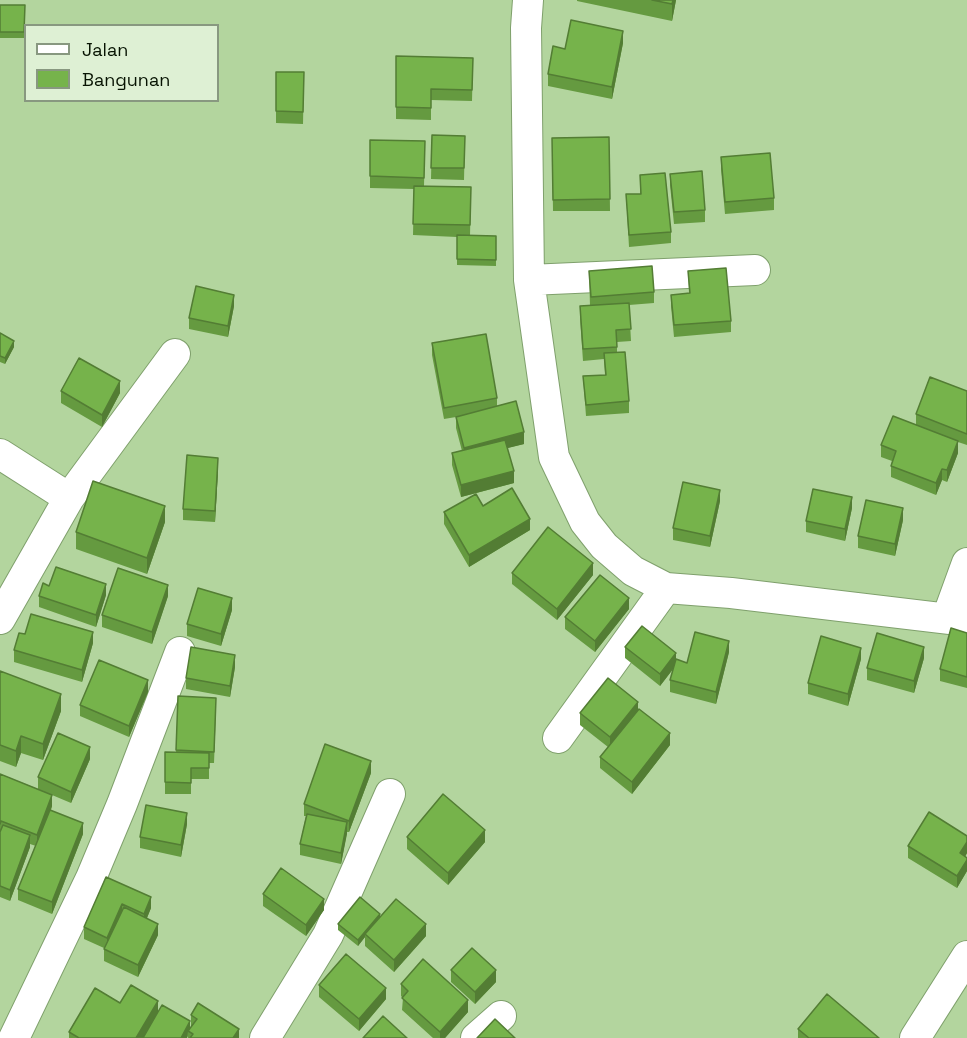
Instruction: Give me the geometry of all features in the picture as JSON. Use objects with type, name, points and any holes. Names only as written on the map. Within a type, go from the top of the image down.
[{"type":"street","points":[[528,0],[526,28],[529,280],[554,457],[585,522],[604,546],[633,571],[666,588],[742,594],[957,620],[967,563]]},
{"type":"street","points":[[529,280],[755,270]]},
{"type":"street","points":[[0,619],[69,498],[175,354]]},
{"type":"street","points":[[0,454],[69,498]]},
{"type":"street","points":[[558,738],[666,588]]},
{"type":"street","points":[[14,1038],[91,878],[180,652]]},
{"type":"street","points":[[266,1038],[328,935],[390,794]]},
{"type":"street","points":[[915,1038],[967,956]]},
{"type":"street","points":[[476,1038],[501,1016]]},
{"type":"building","points":[[652,0],[673,0],[672,4]]},
{"type":"building","points":[[0,5],[25,5],[24,32],[0,32]]},
{"type":"building","points":[[571,20],[623,31],[612,87],[548,74],[553,46],[565,49]]},
{"type":"building","points":[[396,56],[473,58],[472,90],[431,89],[431,108],[396,107]]},
{"type":"building","points":[[276,72],[304,72],[303,112],[276,111]]},
{"type":"building","points":[[432,135],[465,136],[464,168],[431,168]]},
{"type":"building","points":[[609,137],[610,199],[553,200],[552,138]]},
{"type":"building","points":[[370,140],[425,141],[424,178],[370,176]]},
{"type":"building","points":[[770,153],[774,198],[725,202],[721,157]]},
{"type":"building","points":[[702,171],[705,210],[674,212],[670,174]]},
{"type":"building","points":[[665,173],[671,232],[629,235],[626,194],[641,194],[640,175]]},
{"type":"building","points":[[414,186],[471,187],[470,225],[413,224]]},
{"type":"building","points":[[457,235],[496,236],[496,260],[457,259]]},
{"type":"building","points":[[652,266],[654,292],[591,297],[589,271]]},
{"type":"building","points":[[726,268],[731,321],[674,325],[671,295],[690,293],[688,271]]},
{"type":"building","points":[[196,286],[234,295],[228,326],[189,318]]},
{"type":"building","points":[[629,303],[631,329],[616,330],[617,347],[583,349],[580,306]]},
{"type":"building","points":[[0,333],[14,341],[5,358],[0,356]]},
{"type":"building","points":[[486,334],[497,398],[444,408],[432,343]]},
{"type":"building","points":[[625,352],[629,401],[586,405],[583,376],[606,375],[604,353]]},
{"type":"building","points":[[79,358],[120,381],[102,415],[61,391]]},
{"type":"building","points":[[930,377],[967,391],[967,434],[916,414]]},
{"type":"building","points":[[516,401],[524,432],[464,448],[456,417]]},
{"type":"building","points":[[893,416],[958,441],[947,470],[942,469],[936,483],[891,466],[896,451],[881,445]]},
{"type":"building","points":[[505,440],[514,471],[461,485],[452,453]]},
{"type":"building","points":[[187,455],[218,458],[215,511],[183,509]]},
{"type":"building","points":[[93,481],[165,506],[147,558],[76,532]]},
{"type":"building","points":[[683,482],[720,490],[710,536],[673,528]]},
{"type":"building","points":[[512,488],[530,519],[469,555],[444,512],[476,494],[483,506]]},
{"type":"building","points":[[813,489],[852,497],[845,529],[806,521]]},
{"type":"building","points":[[866,500],[903,508],[895,544],[858,536]]},
{"type":"building","points":[[548,527],[593,563],[557,609],[512,573]]},
{"type":"building","points":[[56,567],[106,584],[96,615],[39,596],[43,583],[49,586]]},
{"type":"building","points":[[118,568],[168,585],[152,632],[102,615]]},
{"type":"building","points":[[600,575],[629,598],[595,641],[565,617]]},
{"type":"building","points":[[198,588],[232,598],[221,634],[187,624]]},
{"type":"building","points":[[31,614],[93,632],[82,670],[14,650],[19,633],[25,634]]},
{"type":"building","points":[[642,626],[676,653],[660,674],[625,647]]},
{"type":"building","points":[[951,628],[967,633],[967,677],[940,669]]},
{"type":"building","points":[[695,632],[729,641],[716,692],[670,680],[676,659],[687,663]]},
{"type":"building","points":[[877,633],[924,647],[914,681],[867,668]]},
{"type":"building","points":[[821,636],[861,648],[848,694],[808,683]]},
{"type":"building","points":[[191,647],[235,655],[230,686],[186,678]]},
{"type":"building","points":[[99,660],[148,680],[129,726],[80,705]]},
{"type":"building","points":[[0,671],[61,694],[43,744],[21,736],[16,751],[0,745]]},
{"type":"building","points":[[608,678],[638,702],[610,737],[580,713]]},
{"type":"building","points":[[178,696],[216,698],[214,752],[176,750]]},
{"type":"building","points":[[639,709],[670,733],[632,782],[600,757]]},
{"type":"building","points":[[58,733],[90,747],[71,792],[38,777]]},
{"type":"building","points":[[325,744],[371,761],[349,821],[304,804]]},
{"type":"building","points":[[165,752],[209,753],[209,768],[191,768],[191,783],[165,782]]},
{"type":"building","points":[[0,774],[52,795],[37,835],[1,821],[0,824]]},
{"type":"building","points":[[443,794],[485,830],[448,873],[407,837]]},
{"type":"building","points":[[146,805],[187,813],[181,845],[140,837]]},
{"type":"building","points":[[50,810],[83,823],[52,902],[18,889]]},
{"type":"building","points":[[929,812],[967,836],[967,842],[960,853],[967,860],[957,876],[908,846]]},
{"type":"building","points":[[307,814],[347,822],[341,853],[300,844]]},
{"type":"building","points":[[3,825],[30,835],[10,890],[0,886],[0,832]]},
{"type":"building","points":[[281,868],[324,899],[306,925],[263,894]]},
{"type":"building","points":[[106,877],[151,897],[144,914],[122,904],[107,938],[84,927]]},
{"type":"building","points":[[360,897],[380,914],[358,940],[338,924]]},
{"type":"building","points":[[396,899],[426,924],[394,960],[365,934]]},
{"type":"building","points":[[124,907],[158,924],[138,965],[104,949]]},
{"type":"building","points":[[472,948],[496,970],[475,992],[451,970]]},
{"type":"building","points":[[346,954],[386,988],[359,1019],[319,985]]},
{"type":"building","points":[[423,959],[468,1000],[440,1032],[402,998],[408,991],[401,984]]},
{"type":"building","points":[[131,985],[158,1001],[136,1038],[79,1038],[69,1032],[95,988],[120,1003]]},
{"type":"building","points":[[827,994],[879,1038],[809,1038],[798,1029]]},
{"type":"building","points":[[198,1003],[239,1029],[233,1038],[190,1038],[193,1034],[188,1031],[197,1019],[191,1015]]},
{"type":"building","points":[[162,1005],[190,1021],[181,1038],[143,1038]]},
{"type":"building","points":[[383,1016],[407,1038],[363,1038]]},
{"type":"building","points":[[495,1019],[515,1038],[477,1038]]}]
